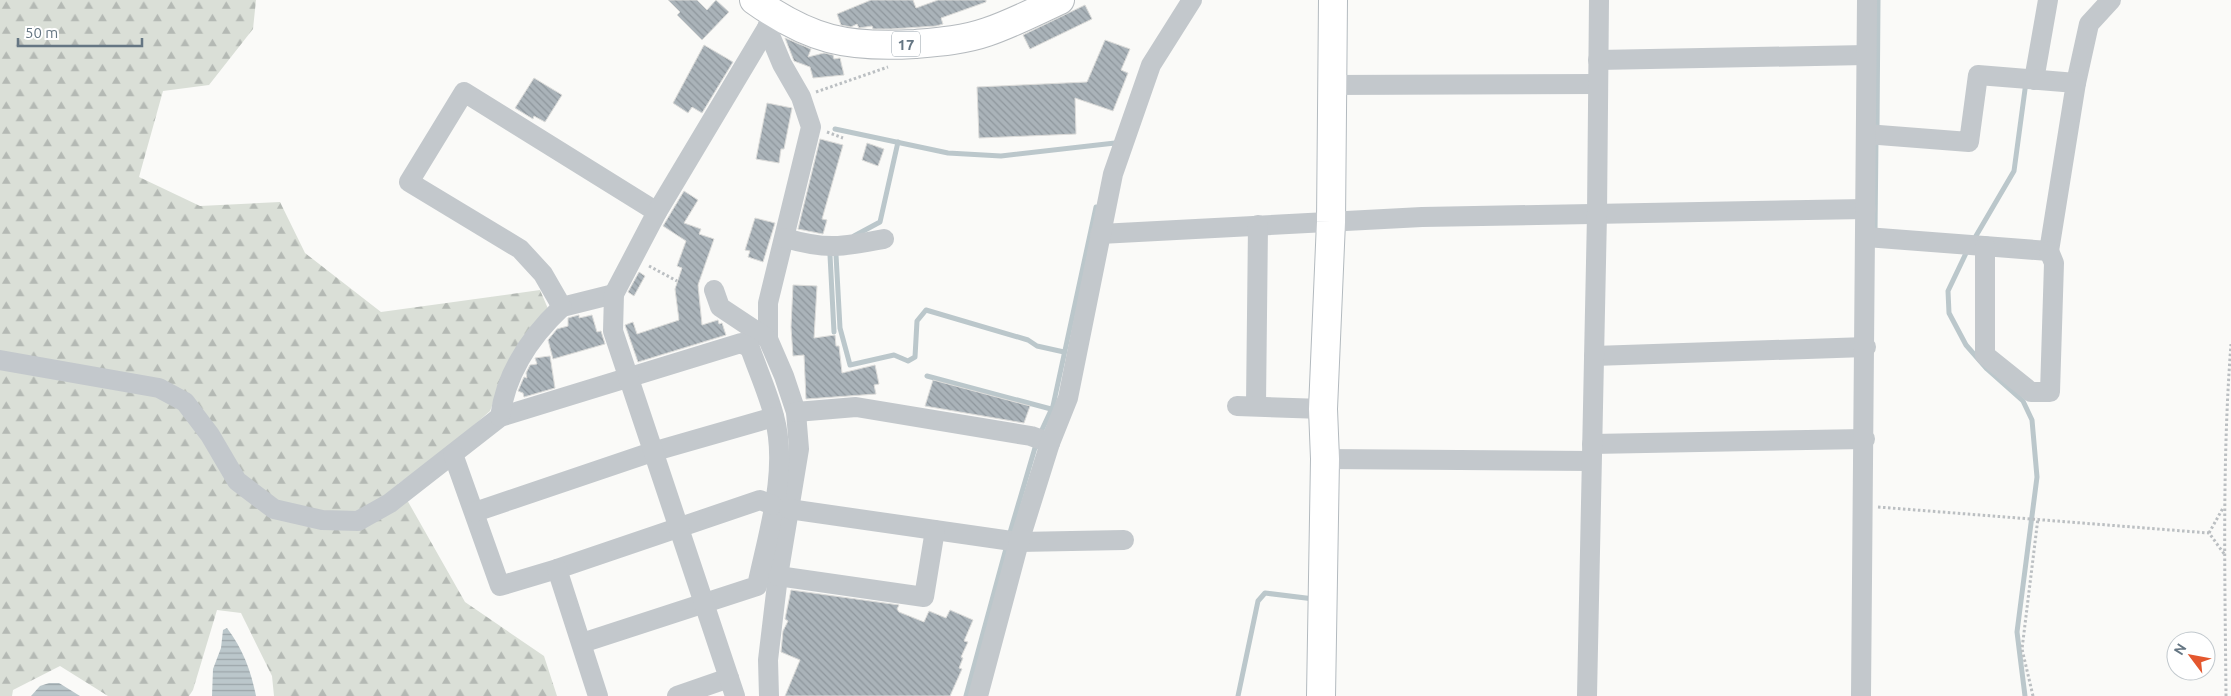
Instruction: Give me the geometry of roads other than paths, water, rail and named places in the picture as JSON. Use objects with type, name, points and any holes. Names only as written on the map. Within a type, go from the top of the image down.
[{"type":"street","name":"17","points":[[764,14],[832,40],[865,46],[940,42],[986,33],[1060,0]]},
{"type":"street","points":[[978,696],[1019,542],[1050,443],[1068,398],[1113,174],[1151,65],[1192,0]]},
{"type":"street","points":[[1321,696],[1325,459],[1323,409],[1331,222],[1333,0]]},
{"type":"street","points":[[1587,696],[1597,214],[1599,0]]},
{"type":"street","points":[[1861,696],[1868,0]]},
{"type":"street","points":[[2034,80],[2048,0]]},
{"type":"street","points":[[1986,246],[1985,355],[2031,392],[2050,392],[2054,263],[2049,251],[2076,84],[2089,24],[2111,0]]},
{"type":"street","points":[[582,643],[704,605],[757,586],[798,449],[796,412],[784,376],[768,339],[768,303],[811,127],[802,97],[782,64],[764,14]]},
{"type":"street","points":[[676,696],[732,687],[627,378],[613,331],[614,294],[764,14]]},
{"type":"street","points":[[1598,60],[1866,55]]},
{"type":"street","points":[[1866,134],[1968,142],[1978,75],[2076,84]]},
{"type":"street","points":[[1332,85],[1598,84]]},
{"type":"street","points":[[562,307],[543,274],[520,248],[409,182],[464,92],[657,212]]},
{"type":"street","points":[[1100,234],[1422,217],[1866,208]]},
{"type":"street","points":[[1258,225],[1246,406],[1323,409]]},
{"type":"street","points":[[1866,237],[2049,251]]},
{"type":"street","points":[[785,238],[814,246],[843,247],[884,239]]},
{"type":"street","points":[[714,290],[720,307],[768,339]]},
{"type":"street","points":[[500,417],[502,399],[512,373],[528,343],[542,325],[562,307],[614,294]]},
{"type":"street","points":[[0,360],[159,388],[185,402],[210,435],[237,481],[274,509],[322,520],[358,521],[390,503],[500,417],[740,343],[750,348],[774,418],[779,458],[781,507],[778,576],[768,660],[769,696]]},
{"type":"street","points":[[1594,356],[1866,347]]},
{"type":"street","points":[[796,412],[856,407],[1031,436],[1050,443]]},
{"type":"street","points":[[475,512],[652,452],[774,418]]},
{"type":"street","points":[[1325,459],[1592,452],[1865,439]]},
{"type":"street","points":[[453,454],[500,586],[557,569],[760,500],[781,507],[1019,542],[1124,540]]},
{"type":"street","points":[[778,576],[924,597],[935,530]]},
{"type":"street","points":[[557,569],[598,696]]},
{"type":"waterway","points":[[1877,130],[1878,0]]},
{"type":"waterway","points":[[1973,241],[2014,171],[2026,82]]},
{"type":"waterway","points":[[835,129],[948,153],[1001,156],[1115,143]]},
{"type":"waterway","points":[[1875,233],[1876,139]]},
{"type":"waterway","points":[[854,236],[880,222],[898,142]]},
{"type":"waterway","points":[[1040,434],[1053,406],[1096,207]]},
{"type":"waterway","points":[[1968,249],[1948,291],[1949,313],[1966,345],[1987,369],[2023,401],[2032,420],[2037,477],[2017,632],[2025,696]]},
{"type":"waterway","points":[[830,255],[834,332]]},
{"type":"waterway","points":[[836,255],[840,328],[850,365],[894,355],[908,361],[915,357],[917,321],[926,310],[1028,340],[1037,346],[1064,352]]},
{"type":"waterway","points":[[927,376],[1051,409]]},
{"type":"waterway","points":[[1009,536],[1037,441]]},
{"type":"waterway","points":[[966,696],[1007,545]]},
{"type":"waterway","points":[[1238,696],[1258,601],[1265,593],[1314,599]]}]
